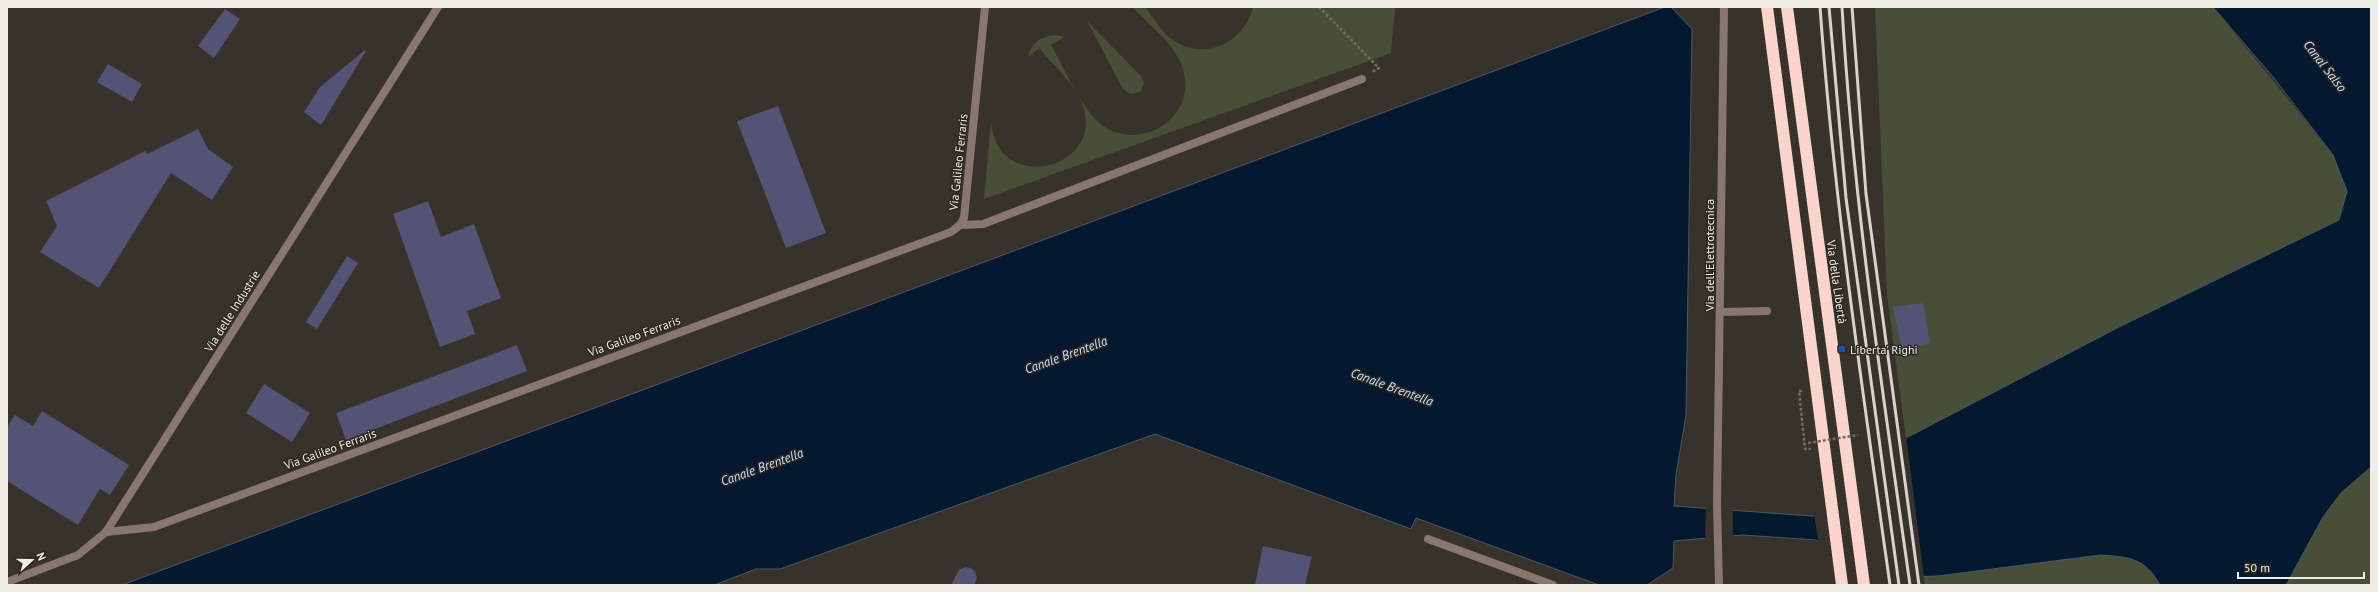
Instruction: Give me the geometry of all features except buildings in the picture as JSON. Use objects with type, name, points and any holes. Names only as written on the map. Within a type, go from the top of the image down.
[{"type":"highway","points":[[1767,7],[1842,585]]},
{"type":"highway","name":"Via della Libertà","points":[[1787,7],[1864,585]]},
{"type":"street","name":"Via delle Industrie","points":[[7,582],[78,555],[106,532],[438,7]]},
{"type":"street","name":"Via Galileo Ferraris","points":[[106,532],[154,527],[952,232],[960,225],[964,218],[985,7]]},
{"type":"street","name":"Via dell'Elettrotecnica","points":[[1719,585],[1717,504],[1721,312],[1724,7]]},
{"type":"street","points":[[960,225],[983,224],[1362,79]]},
{"type":"street","points":[[1721,312],[1767,311]]},
{"type":"street","points":[[1428,539],[1553,585]]},
{"type":"path","points":[[1319,7],[1370,60]]},
{"type":"path","points":[[1808,443],[1858,435]]},
{"type":"green space","points":[[1132,7],[1145,7],[1169,37],[1185,46],[1198,49],[1222,45],[1233,39],[1242,30],[1249,19],[1253,7],[1395,7],[1391,53],[984,199],[991,121],[998,145],[1011,160],[1029,166],[1048,165],[1066,158],[1080,144],[1086,126],[1082,103],[1074,88],[1087,109],[1095,118],[1102,125],[1116,132],[1132,135],[1147,133],[1161,127],[1172,117],[1181,105],[1185,90],[1184,73],[1181,63],[1163,37]]},
{"type":"green space","points":[[1875,7],[2213,7],[2333,155],[2347,191],[2339,220],[2121,326],[1906,438],[1887,295]]},
{"type":"green space","points":[[1087,21],[1141,76],[1144,83],[1140,92],[1130,94],[1123,89]]},
{"type":"green space","points":[[1053,36],[1064,37],[1051,45],[1074,88],[1039,48],[1029,57],[1032,46],[1041,39]]},
{"type":"green space","points":[[2371,467],[2371,585],[2286,585],[2323,517],[2341,493]]},
{"type":"green space","points":[[2100,555],[2128,558],[2142,564],[2149,569],[2160,585],[1925,585],[1924,576]]},
{"type":"water","points":[[1665,7],[1671,7],[1692,29],[1686,415],[1676,475],[1674,506],[1823,516],[1906,438],[2121,326],[2339,220],[2347,191],[2333,155],[2273,77],[2213,7],[2371,7],[2371,467],[2341,493],[2323,517],[2286,585],[2160,585],[2149,569],[2136,561],[2128,558],[2100,555],[1938,576],[1871,578],[1816,540],[1742,535],[1674,541],[1673,568],[1647,585],[1599,585],[1416,518],[1411,529],[1155,434],[780,569],[756,569],[714,585],[122,585]]},
{"type":"pier","points":[[1906,435],[1924,578],[1871,580],[1819,545],[1814,514],[1823,514],[1834,506],[1854,467],[1866,456]]},
{"type":"pier","points":[[1706,507],[1733,509],[1733,537],[1705,540]]},
{"type":"railway","points":[[1820,7],[1841,225],[1890,585]]},
{"type":"railway","points":[[1829,7],[1846,198],[1899,585]]},
{"type":"railway","points":[[1842,7],[1853,152],[1861,225],[1910,585]]},
{"type":"railway","points":[[1852,7],[1866,194],[1919,585]]},
{"type":"place","name":"Liberta' Righi","points":[[1842,349]]},
{"type":"water label","name":"Canal Salso","points":[[2325,66]]},
{"type":"water label","name":"Canale Brentella","points":[[1066,355]]},
{"type":"water label","name":"Canale Brentella","points":[[1392,387]]},
{"type":"water label","name":"Canale Brentella","points":[[762,467]]}]
